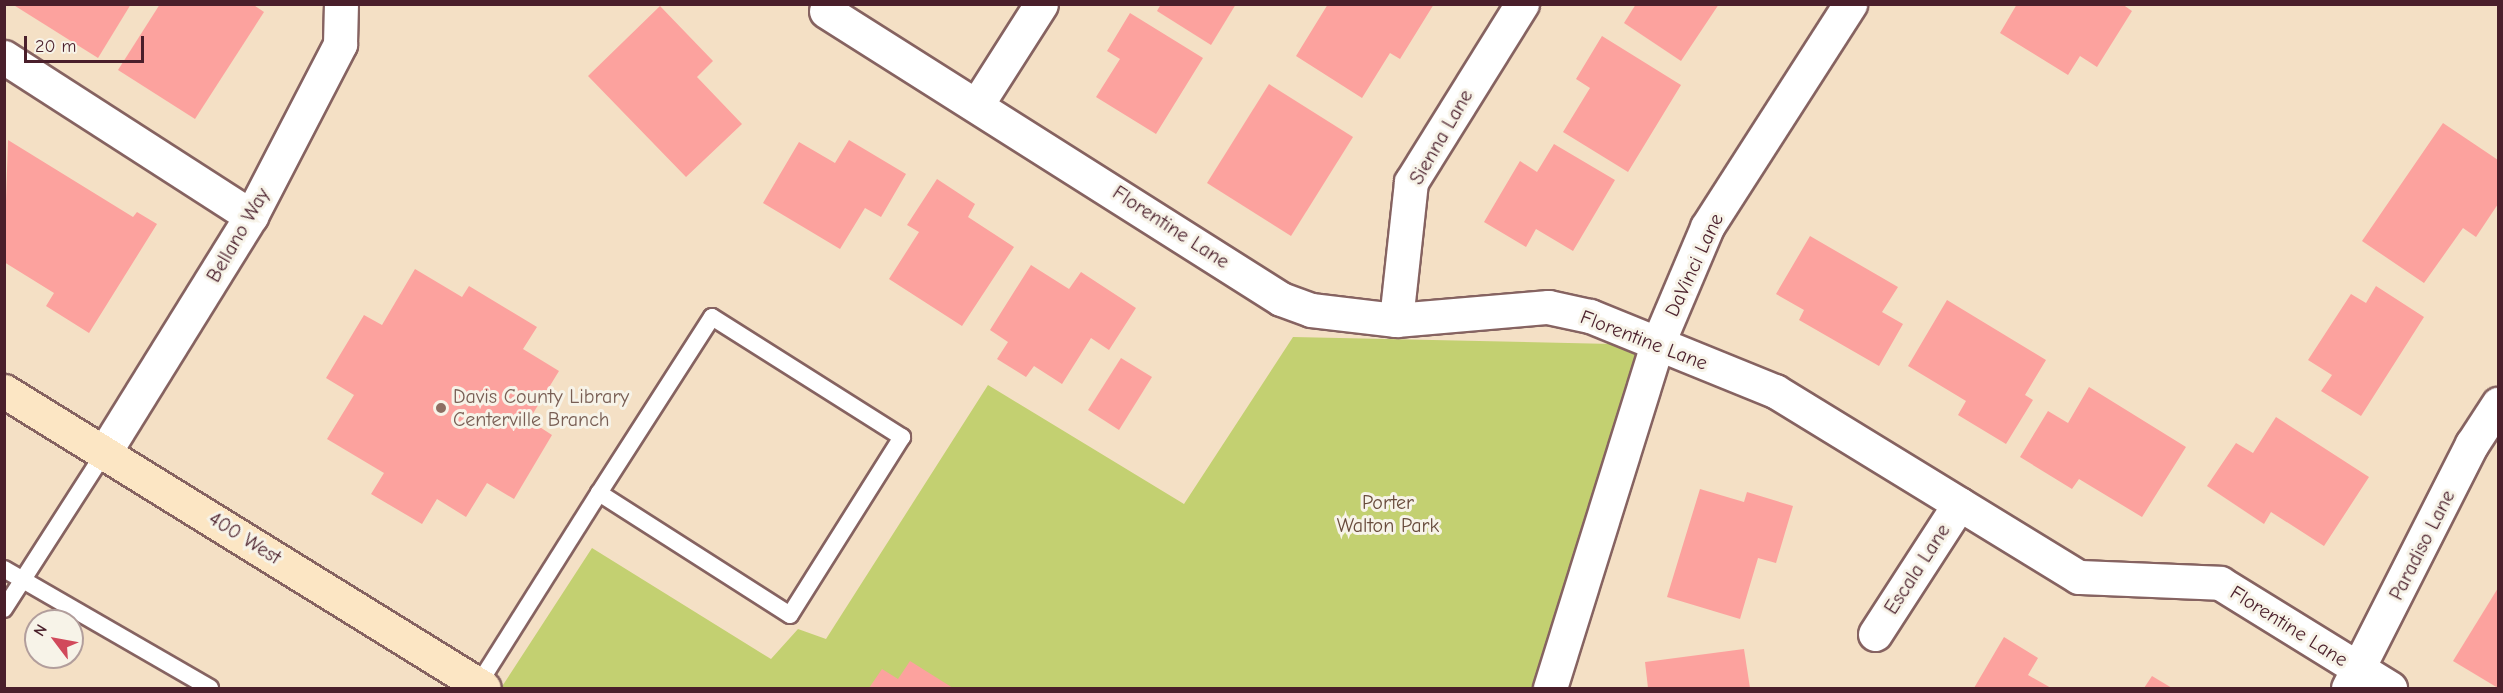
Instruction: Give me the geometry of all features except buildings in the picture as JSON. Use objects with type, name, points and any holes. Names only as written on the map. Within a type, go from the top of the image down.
[{"type":"main road","name":"400 West","points":[[4,391],[481,687]]},
{"type":"street","name":"Bellano Way","points":[[104,453],[251,216],[340,44],[340,4]]},
{"type":"street","points":[[978,103],[1041,4]]},
{"type":"street","name":"Sienna Lane","points":[[1396,320],[1411,182],[1522,4]]},
{"type":"street","name":"DaVinci Lane","points":[[1550,688],[1657,345],[1707,227],[1850,4]]},
{"type":"street","name":"Florentine Lane","points":[[826,11],[978,103],[1281,299],[1311,310],[1396,320],[1548,307],[1590,316],[1775,391],[2079,577],[2220,583],[2354,679],[2390,688]]},
{"type":"street","points":[[4,57],[251,216]]},
{"type":"street","name":"Paradiso Lane","points":[[2354,679],[2472,444],[2499,404]]},
{"type":"street","name":"Escala Lane","points":[[1875,634],[1959,504]]},
{"type":"lane","points":[[481,687],[599,493],[712,317],[902,437],[790,615],[599,493]]},
{"type":"lane","points":[[4,609],[104,453]]},
{"type":"lane","points":[[4,569],[210,688]]},
{"type":"green space","name":"Porter Walton Park","points":[[1293,337],[1657,345],[1550,688],[501,688],[592,548],[771,659],[798,629],[826,639],[988,385],[1184,504]]},
{"type":"place","name":"Davis County Library Centerville Branch","points":[[441,408]]}]
